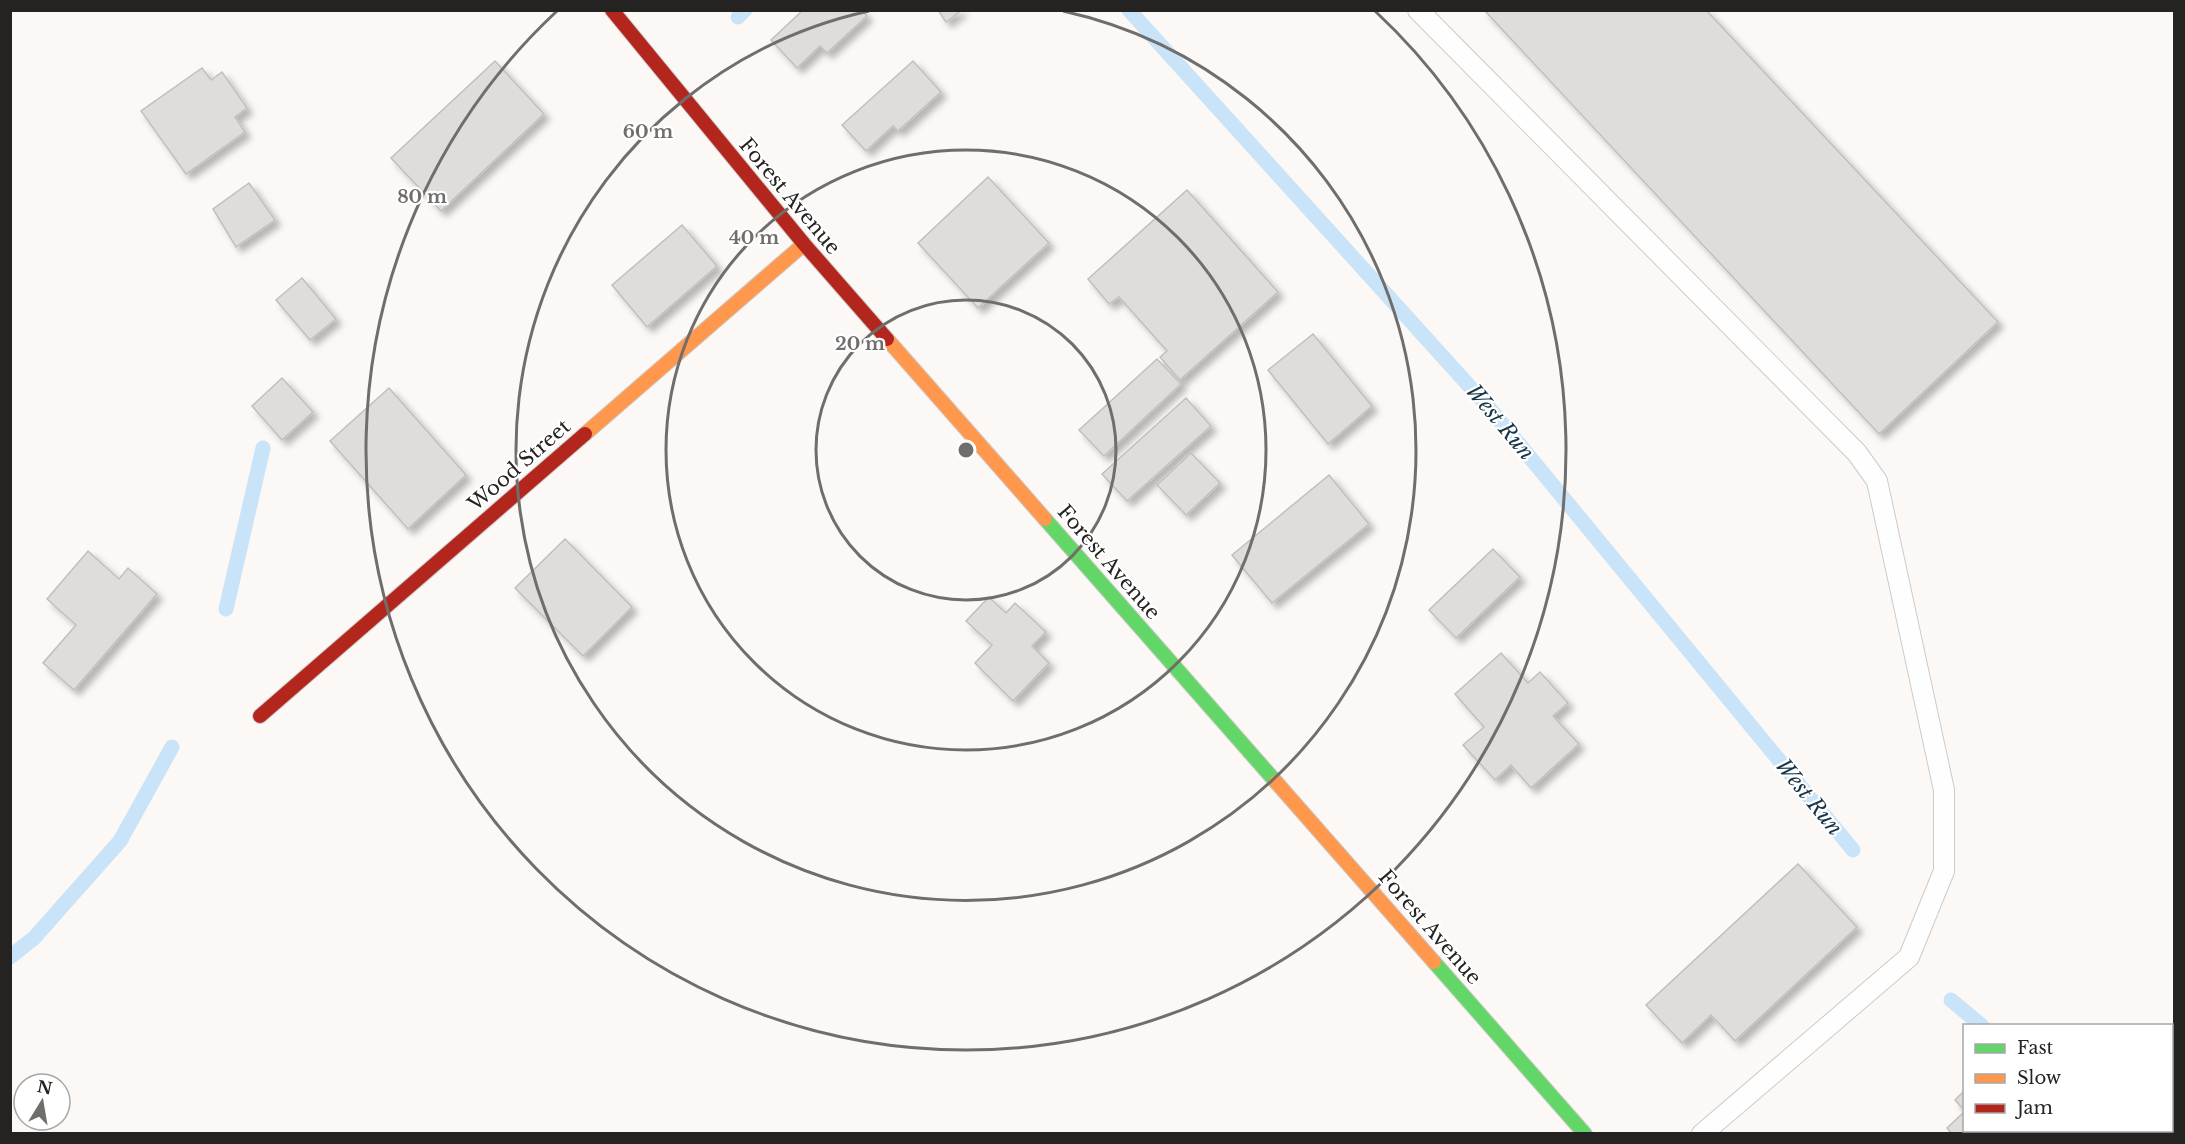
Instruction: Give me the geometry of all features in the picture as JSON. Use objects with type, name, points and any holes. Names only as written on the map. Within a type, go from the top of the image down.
[{"type":"street","name":"Forest Avenue","points":[[612,10],[804,244],[1586,1134]]},
{"type":"street","name":"Wood Street","points":[[260,716],[804,244]]},
{"type":"lane","points":[[1418,10],[1857,453],[1877,481],[1944,790],[1944,871],[1909,957],[1702,1134]]},
{"type":"building","points":[[803,10],[862,10],[867,16],[827,53],[820,46],[797,68],[771,40]]},
{"type":"building","points":[[938,10],[962,10],[946,22]]},
{"type":"building","points":[[1484,10],[1706,10],[1998,322],[1879,434]]},
{"type":"building","points":[[495,61],[544,114],[441,211],[391,158]]},
{"type":"building","points":[[913,61],[941,92],[898,131],[893,126],[866,151],[842,125]]},
{"type":"building","points":[[202,68],[211,80],[222,72],[247,108],[235,117],[245,132],[186,174],[141,111]]},
{"type":"building","points":[[988,177],[1049,243],[978,308],[918,243]]},
{"type":"building","points":[[249,183],[275,220],[236,247],[213,209]]},
{"type":"building","points":[[1187,190],[1278,292],[1180,380],[1160,357],[1167,351],[1119,297],[1109,304],[1088,279]]},
{"type":"building","points":[[682,225],[717,266],[647,327],[612,285]]},
{"type":"building","points":[[302,278],[336,319],[310,340],[276,300]]},
{"type":"building","points":[[1313,334],[1372,406],[1328,444],[1268,370]]},
{"type":"building","points":[[1157,359],[1181,384],[1104,456],[1079,430]]},
{"type":"building","points":[[282,378],[313,412],[282,440],[252,406]]},
{"type":"building","points":[[389,388],[466,475],[408,529],[330,441]]},
{"type":"building","points":[[1186,398],[1211,426],[1127,501],[1102,474]]},
{"type":"building","points":[[1191,453],[1220,483],[1186,515],[1157,485]]},
{"type":"building","points":[[1329,475],[1369,524],[1272,603],[1232,555]]},
{"type":"building","points":[[565,539],[632,607],[583,656],[515,588]]},
{"type":"building","points":[[1493,549],[1520,577],[1456,638],[1429,610]]},
{"type":"building","points":[[88,551],[119,579],[128,568],[157,594],[74,690],[43,663],[76,625],[47,599]]},
{"type":"building","points":[[989,597],[1006,613],[1015,603],[1046,632],[1032,646],[1049,663],[1013,701],[975,663],[992,645],[966,621]]},
{"type":"building","points":[[1501,653],[1528,683],[1540,672],[1568,703],[1553,716],[1579,744],[1531,788],[1511,765],[1495,780],[1463,745],[1484,727],[1455,694]]},
{"type":"building","points":[[1798,864],[1857,927],[1735,1041],[1711,1015],[1682,1043],[1646,1005]]},
{"type":"building","points":[[1963,1092],[1963,1109],[1955,1100]]},
{"type":"building","points":[[1963,1113],[1963,1132],[2022,1132],[2024,1134],[1952,1134],[1947,1128]]},
{"type":"waterway","points":[[738,17],[745,10]]},
{"type":"waterway","name":"West Run","points":[[1129,10],[1491,410],[1853,850]]},
{"type":"waterway","points":[[226,609],[263,448]]},
{"type":"waterway","points":[[10,957],[34,938],[120,841],[172,747]]},
{"type":"waterway","name":"West Run","points":[[1951,1000],[1980,1024]]},
{"type":"traffic: fast","points":[[1045,519],[1276,782]]},
{"type":"traffic: fast","points":[[1434,962],[1585,1134]]},
{"type":"traffic: slow","points":[[585,434],[804,244]]},
{"type":"traffic: slow","points":[[887,339],[1045,519]]},
{"type":"traffic: slow","points":[[1276,782],[1434,962]]},
{"type":"traffic: jam","points":[[612,10],[804,244],[887,339]]},
{"type":"traffic: jam","points":[[260,716],[585,434]]}]
